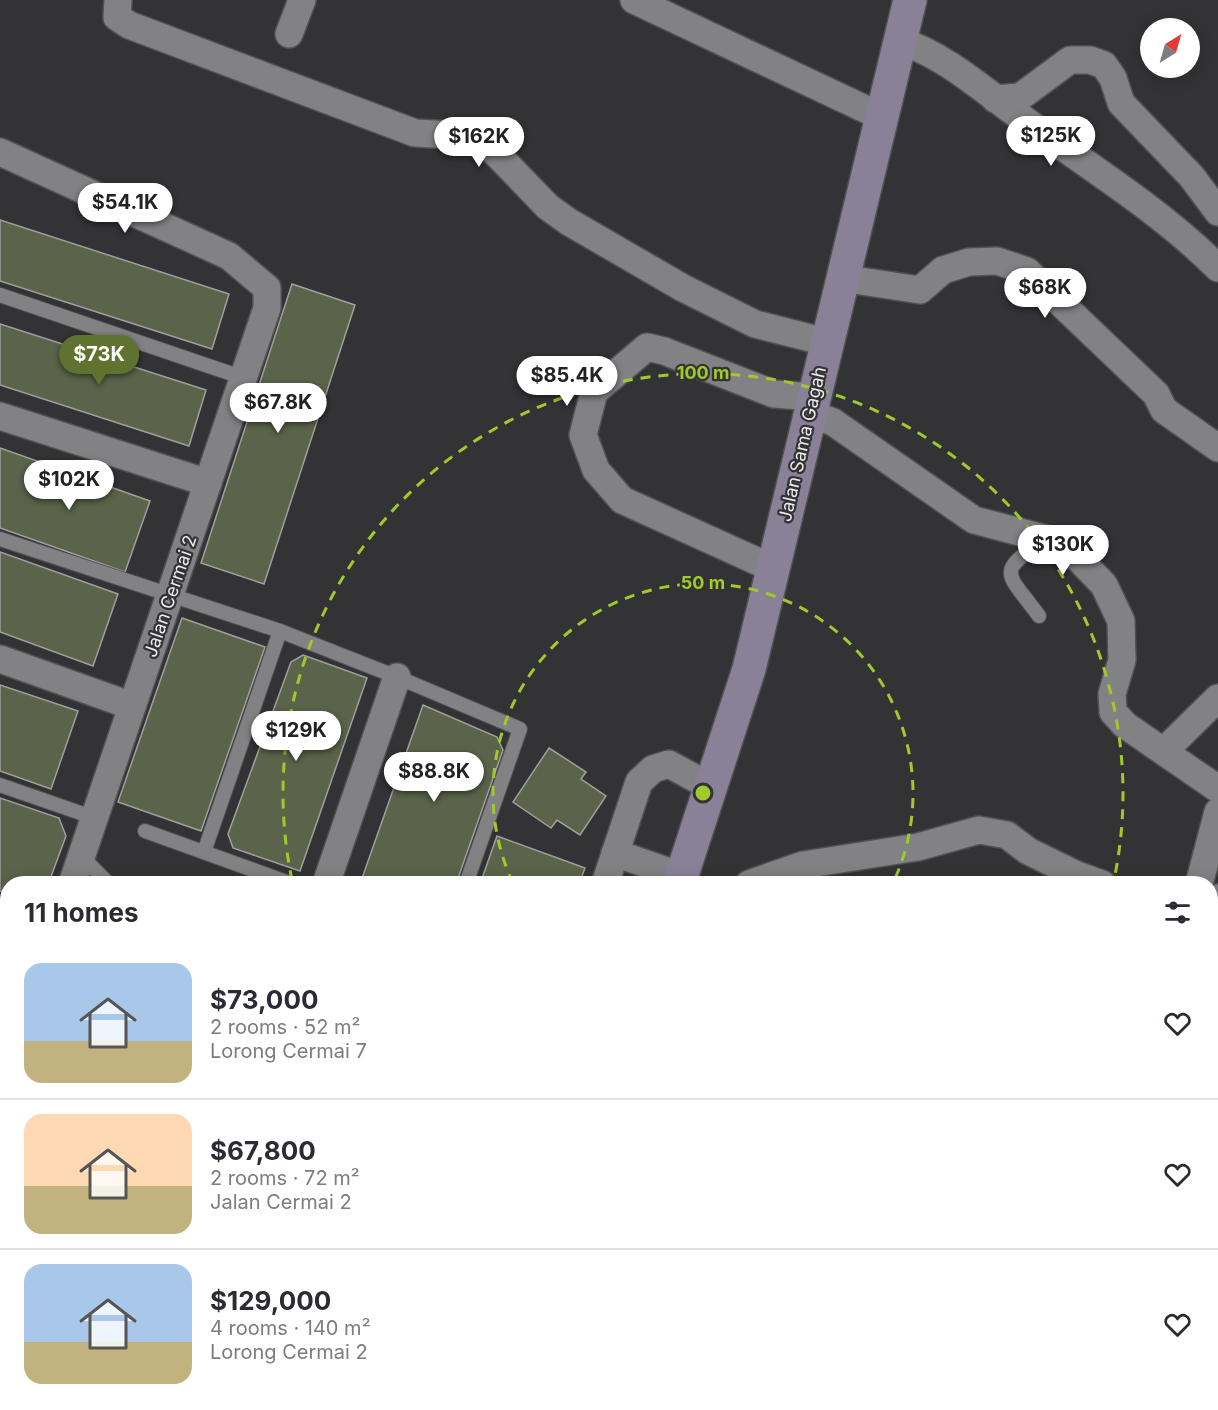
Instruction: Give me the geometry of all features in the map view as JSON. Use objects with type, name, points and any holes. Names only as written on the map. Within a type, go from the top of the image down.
[{"type":"street","points":[[118,0],[117,17],[129,26],[415,133],[452,135],[490,147],[548,207],[568,222],[683,288],[755,324],[826,342]]},
{"type":"street","points":[[289,34],[302,0]]},
{"type":"street","points":[[634,0],[880,116]]},
{"type":"street","name":"Jalan Sama Gagah","points":[[681,876],[749,669],[841,278],[910,0]]},
{"type":"street","points":[[899,41],[921,47],[995,99],[1185,235],[1218,268]]},
{"type":"street","points":[[995,99],[1020,97],[1070,60],[1090,60],[1104,65],[1113,78],[1120,103],[1192,177],[1218,212]]},
{"type":"street","name":"Jalan Cermai 2","points":[[0,152],[230,256],[267,288],[267,308],[75,876]]},
{"type":"street","points":[[841,278],[920,290],[943,270],[969,262],[997,261],[1027,271],[1156,394],[1164,410],[1218,448]]},
{"type":"street","points":[[772,568],[622,500],[596,471],[583,435],[594,392],[647,347],[664,351],[774,394],[811,405],[974,520],[1047,539],[1077,557],[1104,585],[1121,621],[1122,660],[1112,694],[1113,712],[1125,725],[1165,750],[1218,789]]},
{"type":"street","points":[[0,416],[208,483]]},
{"type":"street","points":[[0,659],[132,706]]},
{"type":"street","points":[[329,876],[397,677]]},
{"type":"street","points":[[1165,750],[1218,698]]},
{"type":"street","points":[[607,876],[639,782],[653,769],[669,764],[711,787]]},
{"type":"street","points":[[1201,876],[1218,812]]},
{"type":"street","points":[[772,876],[803,865],[918,847],[979,830],[1007,835],[1028,851],[1080,876]]},
{"type":"street","points":[[615,853],[670,876]]},
{"type":"lane","points":[[0,295],[244,378]]},
{"type":"lane","points":[[0,539],[280,631],[520,729],[469,876]]},
{"type":"lane","points":[[1039,616],[1011,578],[1010,568],[1015,560],[1047,539]]},
{"type":"lane","points":[[204,852],[280,631]]},
{"type":"lane","points":[[0,785],[95,818]]},
{"type":"lane","points":[[145,831],[270,876]]},
{"type":"lane","points":[[82,856],[102,876]]},
{"type":"building","points":[[0,220],[229,294],[212,349],[0,281]]},
{"type":"building","points":[[292,284],[355,305],[264,584],[201,563]]},
{"type":"building","points":[[0,324],[206,390],[189,446],[0,385]]},
{"type":"building","points":[[0,448],[150,501],[125,572],[0,528]]},
{"type":"building","points":[[0,552],[118,594],[93,666],[0,632]]},
{"type":"building","points":[[182,618],[265,647],[201,831],[118,802]]},
{"type":"building","points":[[303,655],[367,678],[300,871],[233,848],[228,834],[291,662]]},
{"type":"building","points":[[0,685],[78,711],[51,789],[0,771]]},
{"type":"building","points":[[423,705],[497,737],[503,750],[459,876],[363,876]]},
{"type":"building","points":[[549,748],[586,772],[581,779],[606,796],[580,835],[557,820],[551,828],[513,802]]},
{"type":"building","points":[[0,798],[59,818],[66,836],[51,876],[0,876]]},
{"type":"building","points":[[497,836],[585,868],[582,876],[483,876]]}]
